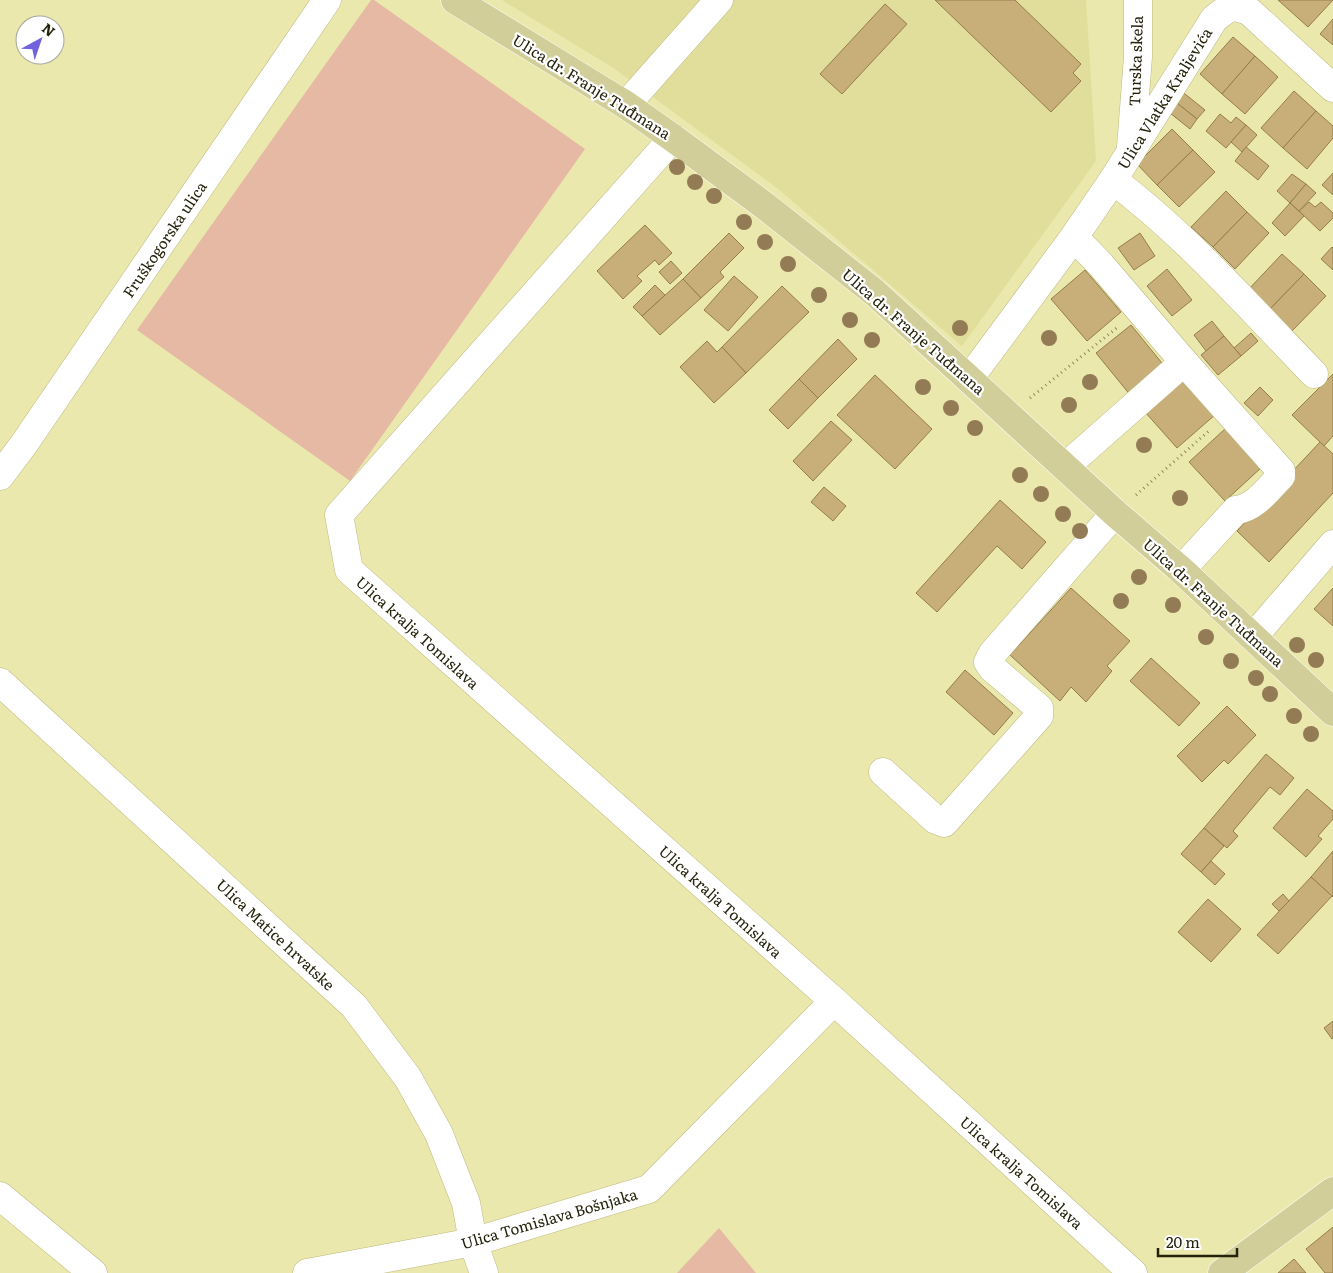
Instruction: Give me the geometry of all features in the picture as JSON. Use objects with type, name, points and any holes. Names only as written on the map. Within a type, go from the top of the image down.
[{"type":"main road","name":"Ulica dr. Franje Tuđmana","points":[[455,0],[626,105],[764,206],[875,293],[1115,513],[1254,636],[1333,712]]},
{"type":"main road","points":[[1222,1273],[1333,1191]]},
{"type":"street","name":"Fruškogorska ulica","points":[[0,476],[24,444],[327,0]]},
{"type":"street","points":[[626,105],[719,0]]},
{"type":"street","name":"Turska skela","points":[[1131,151],[1138,57],[1138,0]]},
{"type":"street","name":"Ulica Vlatka Kraljevića","points":[[969,379],[1074,237],[1113,180],[1201,38],[1214,19],[1226,9],[1237,6],[1250,12],[1333,88]]},
{"type":"street","name":"Ulica kralja Tomislava","points":[[673,138],[339,515],[349,570],[834,1001],[1133,1273]]},
{"type":"street","name":"Ulica Vlatka Kraljevića","points":[[1113,180],[1140,200],[1172,229],[1314,374]]},
{"type":"street","points":[[1074,237],[1101,265],[1281,471],[1281,476],[1252,504],[1245,509],[1236,510],[1181,570]]},
{"type":"street","points":[[1065,467],[1184,362]]},
{"type":"street","points":[[883,772],[936,820],[944,823],[1039,716],[1039,708],[992,668],[988,662],[992,654],[1115,513]]},
{"type":"street","points":[[1254,636],[1333,544]]},
{"type":"street","name":"Ulica Matice hrvatske","points":[[0,682],[354,1006],[408,1078],[439,1134],[466,1203],[474,1242],[484,1273]]},
{"type":"street","name":"Ulica Tomislava Bošnjaka","points":[[307,1273],[474,1242],[649,1189],[834,1001]]},
{"type":"street","points":[[0,1196],[94,1273]]},
{"type":"path","points":[[1007,415],[1140,310]]},
{"type":"path","points":[[1115,513],[1229,413]]},
{"type":"shaded area","points":[[371,0],[374,0],[585,149],[350,481],[137,330]]},
{"type":"shaded area","points":[[502,0],[1086,0],[1096,161],[962,346],[777,188],[612,67]]},
{"type":"shaded area","points":[[719,1228],[756,1273],[677,1273]]},
{"type":"building","points":[[935,0],[1015,0],[1081,64],[1073,73],[1081,81],[1051,112]]},
{"type":"building","points":[[1278,0],[1333,0],[1308,27]]},
{"type":"building","points":[[885,4],[907,24],[842,94],[820,74]]},
{"type":"building","points":[[1333,19],[1333,45],[1320,34]]},
{"type":"building","points":[[1233,37],[1255,56],[1222,94],[1200,74]]},
{"type":"building","points":[[1255,56],[1278,77],[1245,114],[1222,94]]},
{"type":"building","points":[[1180,90],[1205,110],[1197,119],[1172,99]]},
{"type":"building","points":[[1294,91],[1316,111],[1283,148],[1261,128]]},
{"type":"building","points":[[1172,99],[1197,119],[1190,129],[1165,109]]},
{"type":"building","points":[[1316,111],[1333,126],[1333,138],[1307,169],[1283,148]]},
{"type":"building","points":[[1220,114],[1231,123],[1236,117],[1246,125],[1226,148],[1206,131]]},
{"type":"building","points":[[1246,125],[1257,135],[1242,152],[1231,142]]},
{"type":"building","points":[[1172,129],[1193,150],[1157,185],[1137,164]]},
{"type":"building","points":[[1246,147],[1269,166],[1258,180],[1235,161]]},
{"type":"building","points":[[1193,150],[1215,172],[1179,207],[1157,185]]},
{"type":"building","points":[[1333,173],[1333,195],[1322,185]]},
{"type":"building","points":[[1292,174],[1306,184],[1290,203],[1277,191]]},
{"type":"building","points":[[1306,184],[1316,193],[1299,211],[1290,203]]},
{"type":"building","points":[[1226,191],[1247,212],[1213,247],[1191,227]]},
{"type":"building","points":[[1309,202],[1315,207],[1321,202],[1333,213],[1333,218],[1320,231],[1299,211]]},
{"type":"building","points":[[1290,203],[1304,216],[1285,236],[1272,223]]},
{"type":"building","points":[[1247,212],[1269,233],[1235,269],[1213,247]]},
{"type":"building","points":[[645,225],[672,253],[659,265],[655,260],[637,276],[642,281],[623,299],[597,271]]},
{"type":"building","points":[[729,233],[744,248],[720,272],[724,277],[701,298],[683,279]]},
{"type":"building","points":[[1140,233],[1155,256],[1134,270],[1118,248]]},
{"type":"building","points":[[1333,248],[1333,270],[1321,259]]},
{"type":"building","points":[[1282,254],[1304,274],[1269,310],[1248,290]]},
{"type":"building","points":[[671,261],[682,273],[670,284],[659,272]]},
{"type":"building","points":[[1167,269],[1192,300],[1172,316],[1147,286]]},
{"type":"building","points":[[1085,270],[1121,312],[1087,341],[1051,299]]},
{"type":"building","points":[[1304,274],[1326,296],[1292,331],[1269,310]]},
{"type":"building","points":[[734,276],[758,297],[728,331],[704,310]]},
{"type":"building","points":[[683,279],[701,298],[660,335],[642,316]]},
{"type":"building","points":[[655,285],[665,295],[642,316],[633,307]]},
{"type":"building","points":[[782,286],[809,312],[746,373],[722,347]]},
{"type":"building","points":[[1212,321],[1224,336],[1206,351],[1194,335]]},
{"type":"building","points":[[1131,325],[1166,368],[1131,396],[1096,353]]},
{"type":"building","points":[[1251,333],[1258,341],[1241,356],[1234,348]]},
{"type":"building","points":[[1224,336],[1241,356],[1218,375],[1201,355]]},
{"type":"building","points":[[838,339],[857,359],[818,398],[799,379]]},
{"type":"building","points":[[707,341],[717,352],[722,347],[746,373],[714,403],[680,367]]},
{"type":"building","points":[[1333,374],[1333,436],[1324,446],[1292,415]]},
{"type":"building","points":[[875,375],[932,429],[895,469],[837,415]]},
{"type":"building","points":[[1184,378],[1216,414],[1177,448],[1145,412]]},
{"type":"building","points":[[799,379],[818,398],[788,429],[769,410]]},
{"type":"building","points":[[1260,387],[1273,400],[1258,416],[1244,403]]},
{"type":"building","points":[[831,421],[852,440],[813,481],[793,461]]},
{"type":"building","points":[[1226,428],[1262,467],[1225,501],[1189,462]]},
{"type":"building","points":[[1320,442],[1333,454],[1333,493],[1269,562],[1237,531]]},
{"type":"building","points":[[824,487],[846,506],[833,521],[811,502]]},
{"type":"building","points":[[1000,500],[1046,542],[1022,569],[997,546],[937,612],[916,593]]},
{"type":"building","points":[[1071,588],[1130,641],[1107,666],[1112,671],[1086,702],[1071,687],[1060,701],[1010,655]]},
{"type":"building","points":[[1333,588],[1333,626],[1314,609]]},
{"type":"building","points":[[1151,658],[1200,703],[1179,726],[1130,681]]},
{"type":"building","points":[[965,670],[1013,713],[994,735],[946,692]]},
{"type":"building","points":[[1227,706],[1256,735],[1228,764],[1224,760],[1202,782],[1177,756]]},
{"type":"building","points":[[1266,754],[1294,778],[1280,795],[1270,787],[1233,831],[1238,836],[1227,848],[1204,828]]},
{"type":"building","points":[[1307,789],[1333,811],[1333,819],[1318,836],[1322,839],[1306,857],[1273,828]]},
{"type":"building","points":[[1204,828],[1224,846],[1201,872],[1181,854]]},
{"type":"building","points":[[1333,851],[1333,897],[1311,877]]},
{"type":"building","points":[[1211,861],[1225,874],[1215,885],[1201,872]]},
{"type":"building","points":[[1311,877],[1332,896],[1278,954],[1257,935]]},
{"type":"building","points":[[1283,894],[1289,901],[1279,911],[1272,904]]},
{"type":"building","points":[[1208,899],[1241,929],[1211,962],[1178,932]]},
{"type":"building","points":[[1333,1021],[1333,1038],[1332,1039],[1324,1028]]},
{"type":"building","points":[[1333,1227],[1333,1273],[1325,1273],[1306,1249]]},
{"type":"building","points":[[1294,1259],[1306,1273],[1278,1273]]}]
